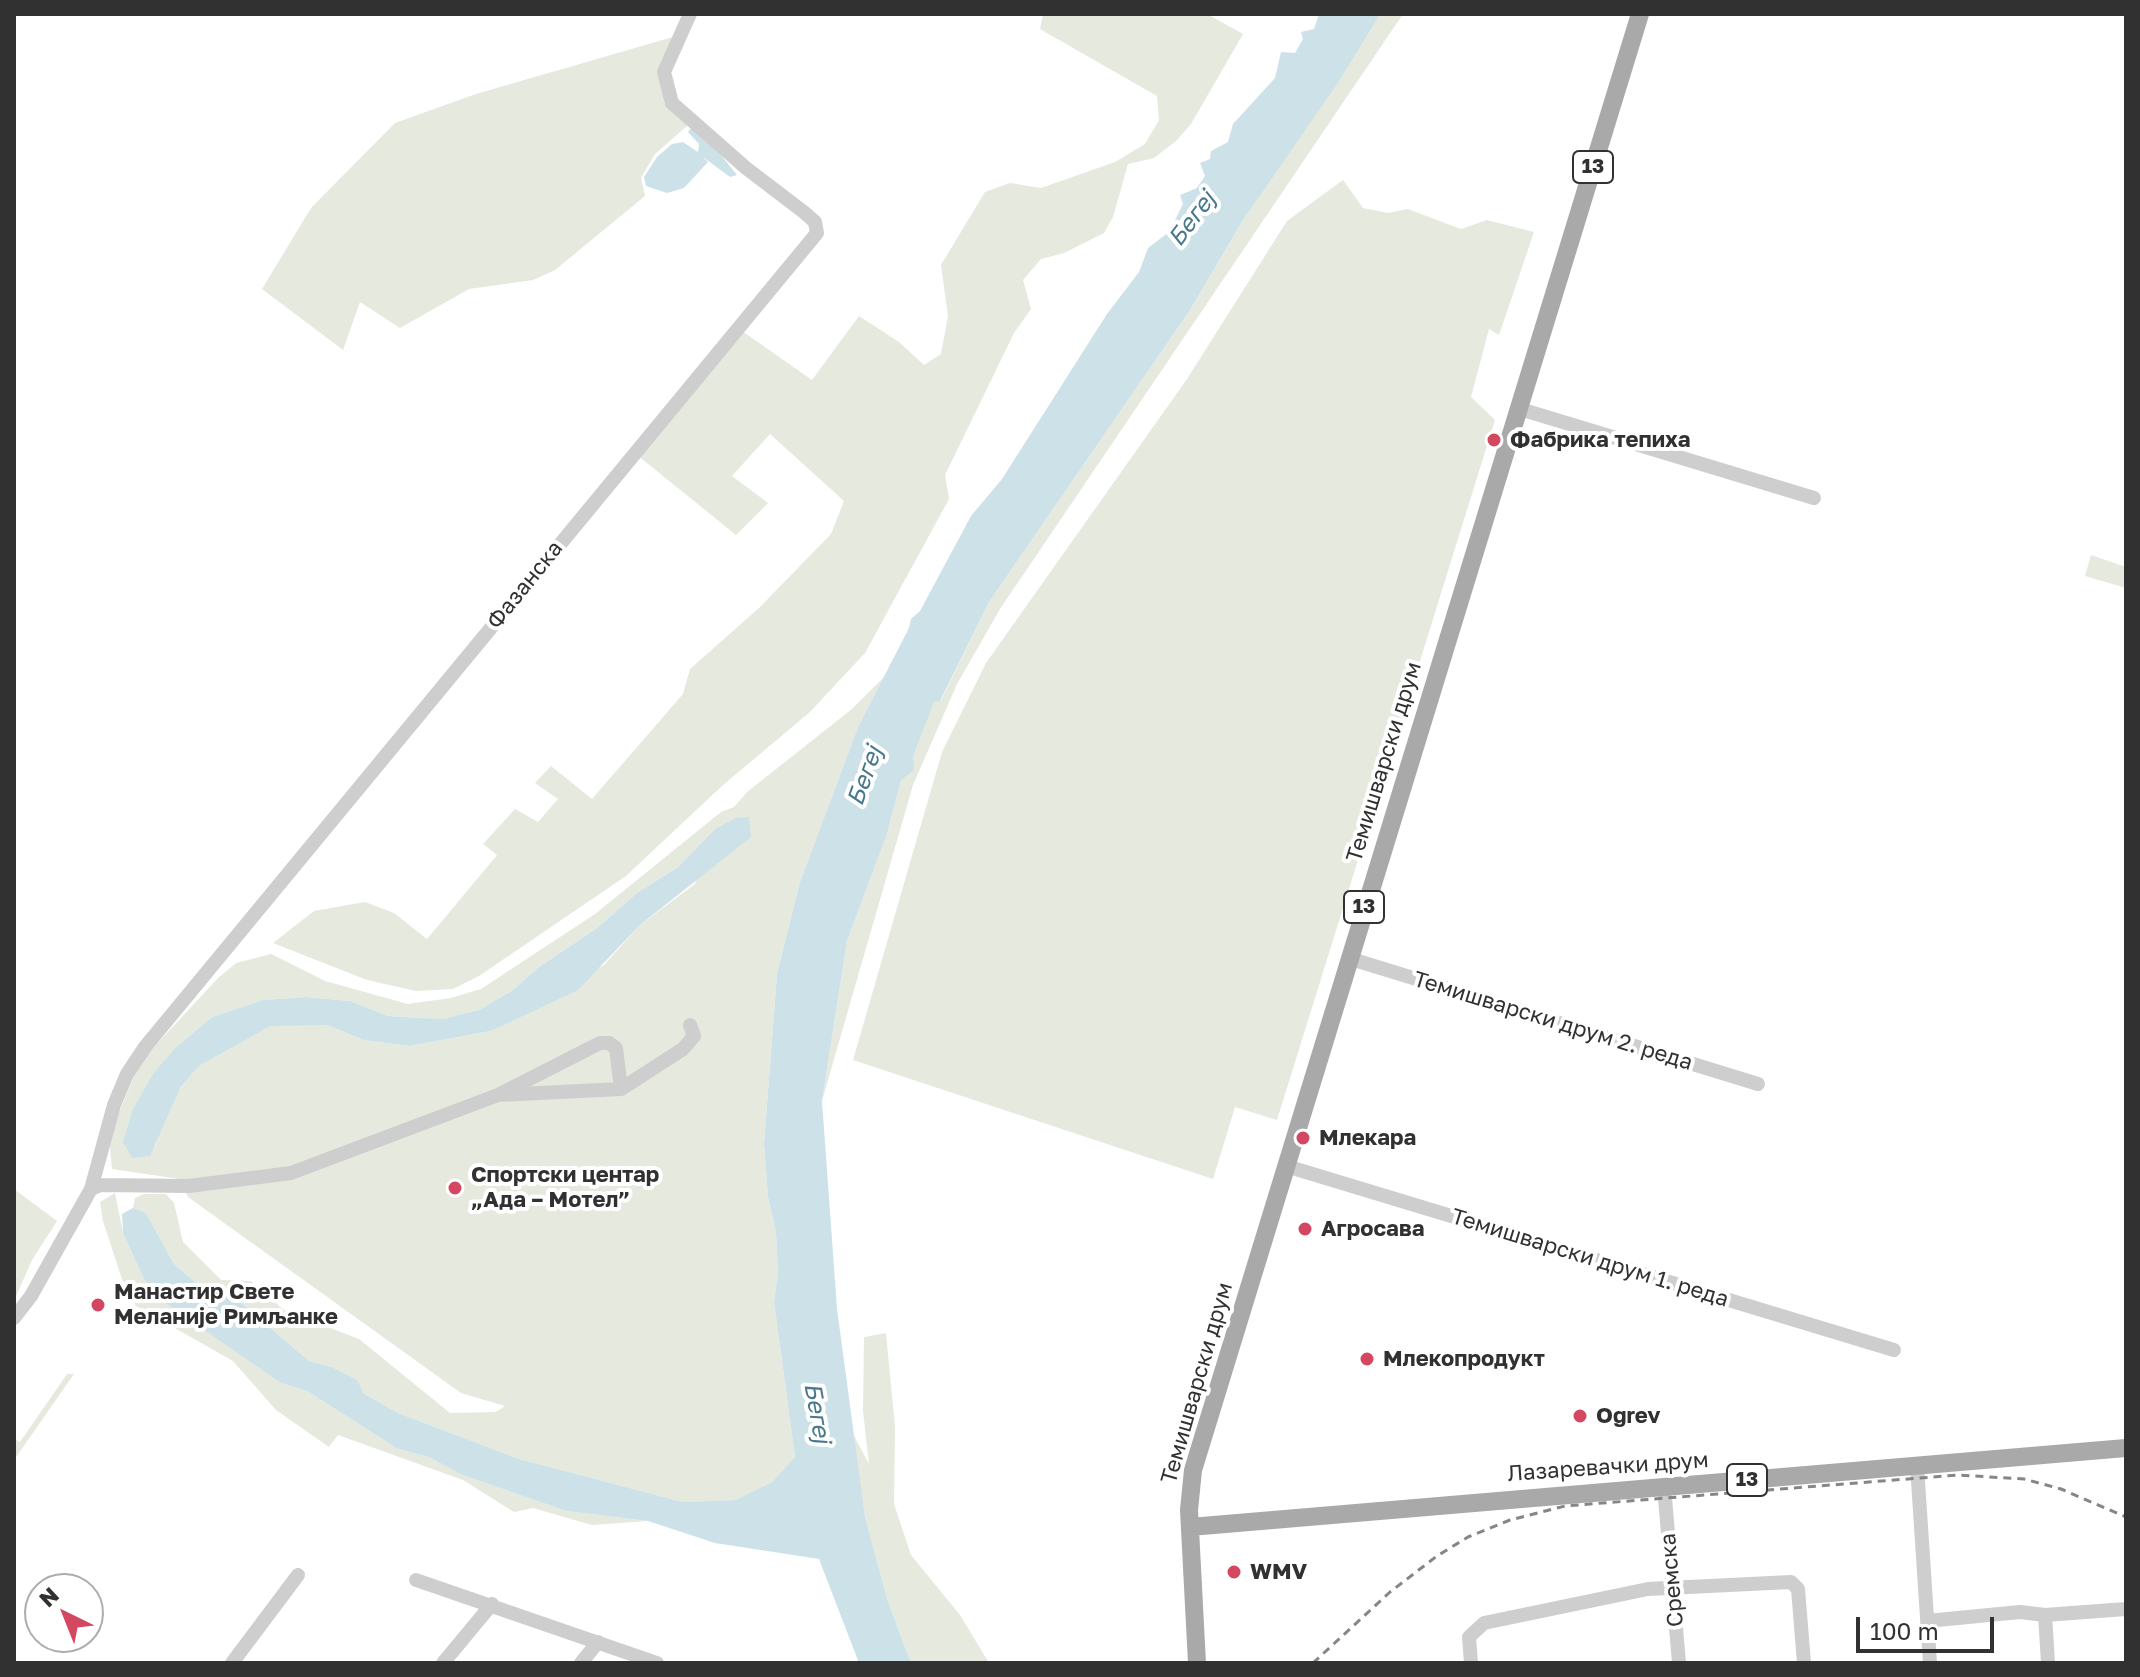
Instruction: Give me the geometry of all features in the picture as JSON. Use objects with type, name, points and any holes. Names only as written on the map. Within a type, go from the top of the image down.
[{"type":"main road","name":"Темишварски друм","points":[[1197,1663],[1190,1527],[1193,1470],[1640,14]]},
{"type":"main road","name":"Лазаревачки друм","points":[[1190,1527],[2126,1448]]},
{"type":"street","name":"Фазанска","points":[[91,1189],[114,1105],[127,1074],[145,1047],[817,233],[815,222],[805,213],[746,168],[672,103],[664,72],[690,14]]},
{"type":"street","points":[[1520,409],[1814,498]]},
{"type":"street","name":"Темишварски друм 2. реда","points":[[1348,958],[1758,1084]]},
{"type":"street","points":[[498,1095],[621,1089],[683,1049],[694,1036],[690,1025]]},
{"type":"street","points":[[14,1318],[31,1296],[91,1189],[100,1185],[202,1185],[291,1173],[498,1095],[605,1041],[616,1048],[621,1089]]},
{"type":"street","name":"Темишварски друм 1. реда","points":[[1286,1166],[1894,1350]]},
{"type":"street","points":[[1917,1466],[1930,1663]]},
{"type":"street","name":"Сремска","points":[[1665,1498],[1679,1663]]},
{"type":"street","points":[[232,1663],[298,1575]]},
{"type":"street","points":[[416,1580],[657,1663]]},
{"type":"street","points":[[1471,1663],[1469,1637],[1484,1623],[1617,1594],[1673,1587],[1791,1582],[1798,1589],[1804,1663]]},
{"type":"street","points":[[443,1663],[492,1604]]},
{"type":"street","points":[[1927,1621],[2020,1612],[2045,1615],[2126,1609]]},
{"type":"street","points":[[2045,1615],[2048,1663]]},
{"type":"street","points":[[581,1663],[598,1642]]},
{"type":"shaded area","points":[[1043,14],[1207,14],[1243,34],[1191,124],[1176,141],[1154,158],[1128,164],[1113,217],[1104,233],[1064,253],[1041,259],[1023,280],[1031,309],[1014,333],[945,475],[949,499],[865,653],[810,712],[723,785],[626,876],[479,976],[453,989],[416,991],[367,980],[273,943],[314,911],[365,902],[394,913],[427,939],[497,855],[483,844],[515,809],[538,822],[558,799],[535,783],[551,766],[592,799],[683,694],[690,669],[759,608],[831,534],[844,501],[770,434],[732,476],[768,503],[736,535],[637,455],[742,331],[812,380],[859,316],[899,342],[924,365],[941,354],[948,316],[941,265],[985,192],[1010,183],[1041,188],[1115,162],[1145,144],[1159,120],[1157,96],[1040,29]]},
{"type":"shaded area","points":[[1380,14],[1403,14],[1000,609],[957,684],[913,785],[822,1101],[847,941],[887,834],[901,780],[934,702],[941,700],[989,602],[1190,310],[1243,220]]},
{"type":"shaded area","points":[[673,37],[663,65],[688,125],[655,154],[641,178],[645,196],[555,270],[533,280],[469,289],[400,328],[360,302],[343,350],[262,289],[311,208],[395,123],[476,94]]},
{"type":"shaded area","points":[[1343,180],[1363,208],[1388,213],[1408,209],[1461,229],[1487,220],[1534,232],[1499,335],[1489,329],[1471,397],[1495,420],[1277,1120],[1235,1107],[1213,1179],[853,1060],[942,752],[986,663],[1187,379],[1287,221]]},
{"type":"shaded area","points":[[2091,555],[2126,567],[2126,588],[2085,576]]},
{"type":"shaded area","points":[[884,677],[858,727],[800,882],[777,974],[764,1144],[768,1197],[776,1232],[778,1273],[774,1302],[795,1457],[772,1482],[737,1500],[683,1502],[519,1459],[398,1413],[363,1393],[331,1367],[309,1361],[239,1301],[196,1283],[174,1264],[146,1213],[133,1208],[135,1198],[144,1194],[166,1194],[174,1203],[183,1242],[221,1280],[251,1281],[284,1310],[359,1339],[450,1413],[496,1412],[505,1406],[461,1393],[188,1197],[180,1179],[112,1169],[109,1137],[140,1062],[218,978],[236,963],[271,954],[325,981],[408,1004],[451,998],[481,989],[595,914],[721,812],[734,807],[747,792],[852,709]],"holes":[[[715,829],[695,884],[640,925],[604,965],[491,1031],[409,1046],[364,1040],[327,1025],[270,1025],[199,1066],[180,1088],[162,1122],[155,1147],[155,1071],[174,1049],[212,1017],[263,1000],[306,997],[350,1001],[388,1016],[444,1020],[479,1010],[513,990],[539,967],[597,928],[637,893],[678,867]]]},
{"type":"shaded area","points":[[14,1189],[57,1221],[32,1260],[14,1301]]},
{"type":"shaded area","points":[[115,1193],[123,1233],[143,1277],[281,1383],[307,1391],[398,1449],[429,1457],[460,1474],[566,1511],[648,1521],[592,1525],[533,1508],[514,1512],[463,1480],[338,1435],[329,1447],[276,1410],[233,1361],[136,1306],[122,1279],[103,1221],[100,1202]]},
{"type":"shaded area","points":[[886,1333],[895,1427],[894,1504],[911,1555],[960,1615],[989,1663],[911,1663],[888,1602],[865,1517],[852,1432],[869,1464],[863,1411],[864,1337]]},
{"type":"shaded area","points":[[67,1374],[74,1374],[14,1460],[14,1439],[20,1442]]},
{"type":"water","name":"Бегеј","points":[[1319,14],[1380,14],[1339,81],[1243,220],[1190,310],[989,602],[940,701],[934,702],[913,756],[914,770],[901,780],[887,834],[847,941],[822,1101],[837,1309],[865,1517],[888,1602],[911,1663],[859,1663],[819,1559],[715,1543],[648,1521],[566,1511],[460,1474],[429,1457],[398,1449],[307,1391],[281,1383],[160,1299],[143,1277],[123,1233],[122,1214],[133,1208],[146,1213],[174,1264],[196,1283],[239,1301],[309,1361],[331,1367],[357,1380],[363,1393],[398,1413],[519,1459],[683,1502],[736,1500],[772,1482],[795,1457],[774,1302],[778,1273],[776,1232],[768,1197],[764,1144],[777,974],[800,882],[858,727],[911,619],[920,611],[971,516],[1002,479],[1107,314],[1139,272],[1148,248],[1169,232],[1183,204],[1180,195],[1197,188],[1205,176],[1200,163],[1210,159],[1211,151],[1228,142],[1233,124],[1275,78],[1281,52],[1295,53],[1303,39],[1301,32],[1314,29]]},
{"type":"water","points":[[690,129],[703,133],[737,175],[730,177],[703,157],[708,162],[684,188],[667,193],[646,186],[644,177],[657,157],[672,144],[683,142],[698,152],[699,144],[688,132]]},
{"type":"water","points":[[749,817],[751,837],[640,925],[578,990],[491,1031],[409,1046],[364,1040],[327,1025],[270,1026],[199,1066],[180,1088],[150,1156],[132,1158],[123,1142],[133,1109],[155,1071],[174,1049],[212,1017],[263,1000],[306,997],[350,1001],[388,1016],[444,1019],[479,1010],[513,990],[539,967],[597,928],[637,893],[678,867],[715,829],[736,818]]},
{"type":"railway","points":[[1313,1663],[1390,1592],[1437,1556],[1468,1537],[1510,1520],[1565,1506],[1958,1475],[2024,1479],[2061,1489],[2126,1517]]},
{"type":"place","name":"Фабрика тепиха","points":[[1494,440]]},
{"type":"place","name":"Млекара","points":[[1303,1138]]},
{"type":"place","name":"Спортски центар „Ада – Мотел”","points":[[455,1188]]},
{"type":"place","name":"Агросава","points":[[1305,1229]]},
{"type":"place","name":"Манастир Свете Меланије Римљанке","points":[[98,1305]]},
{"type":"place","name":"Млекопродукт","points":[[1367,1359]]},
{"type":"place","name":"Ogrev","points":[[1580,1416]]},
{"type":"place","name":"WMV","points":[[1234,1572]]}]
